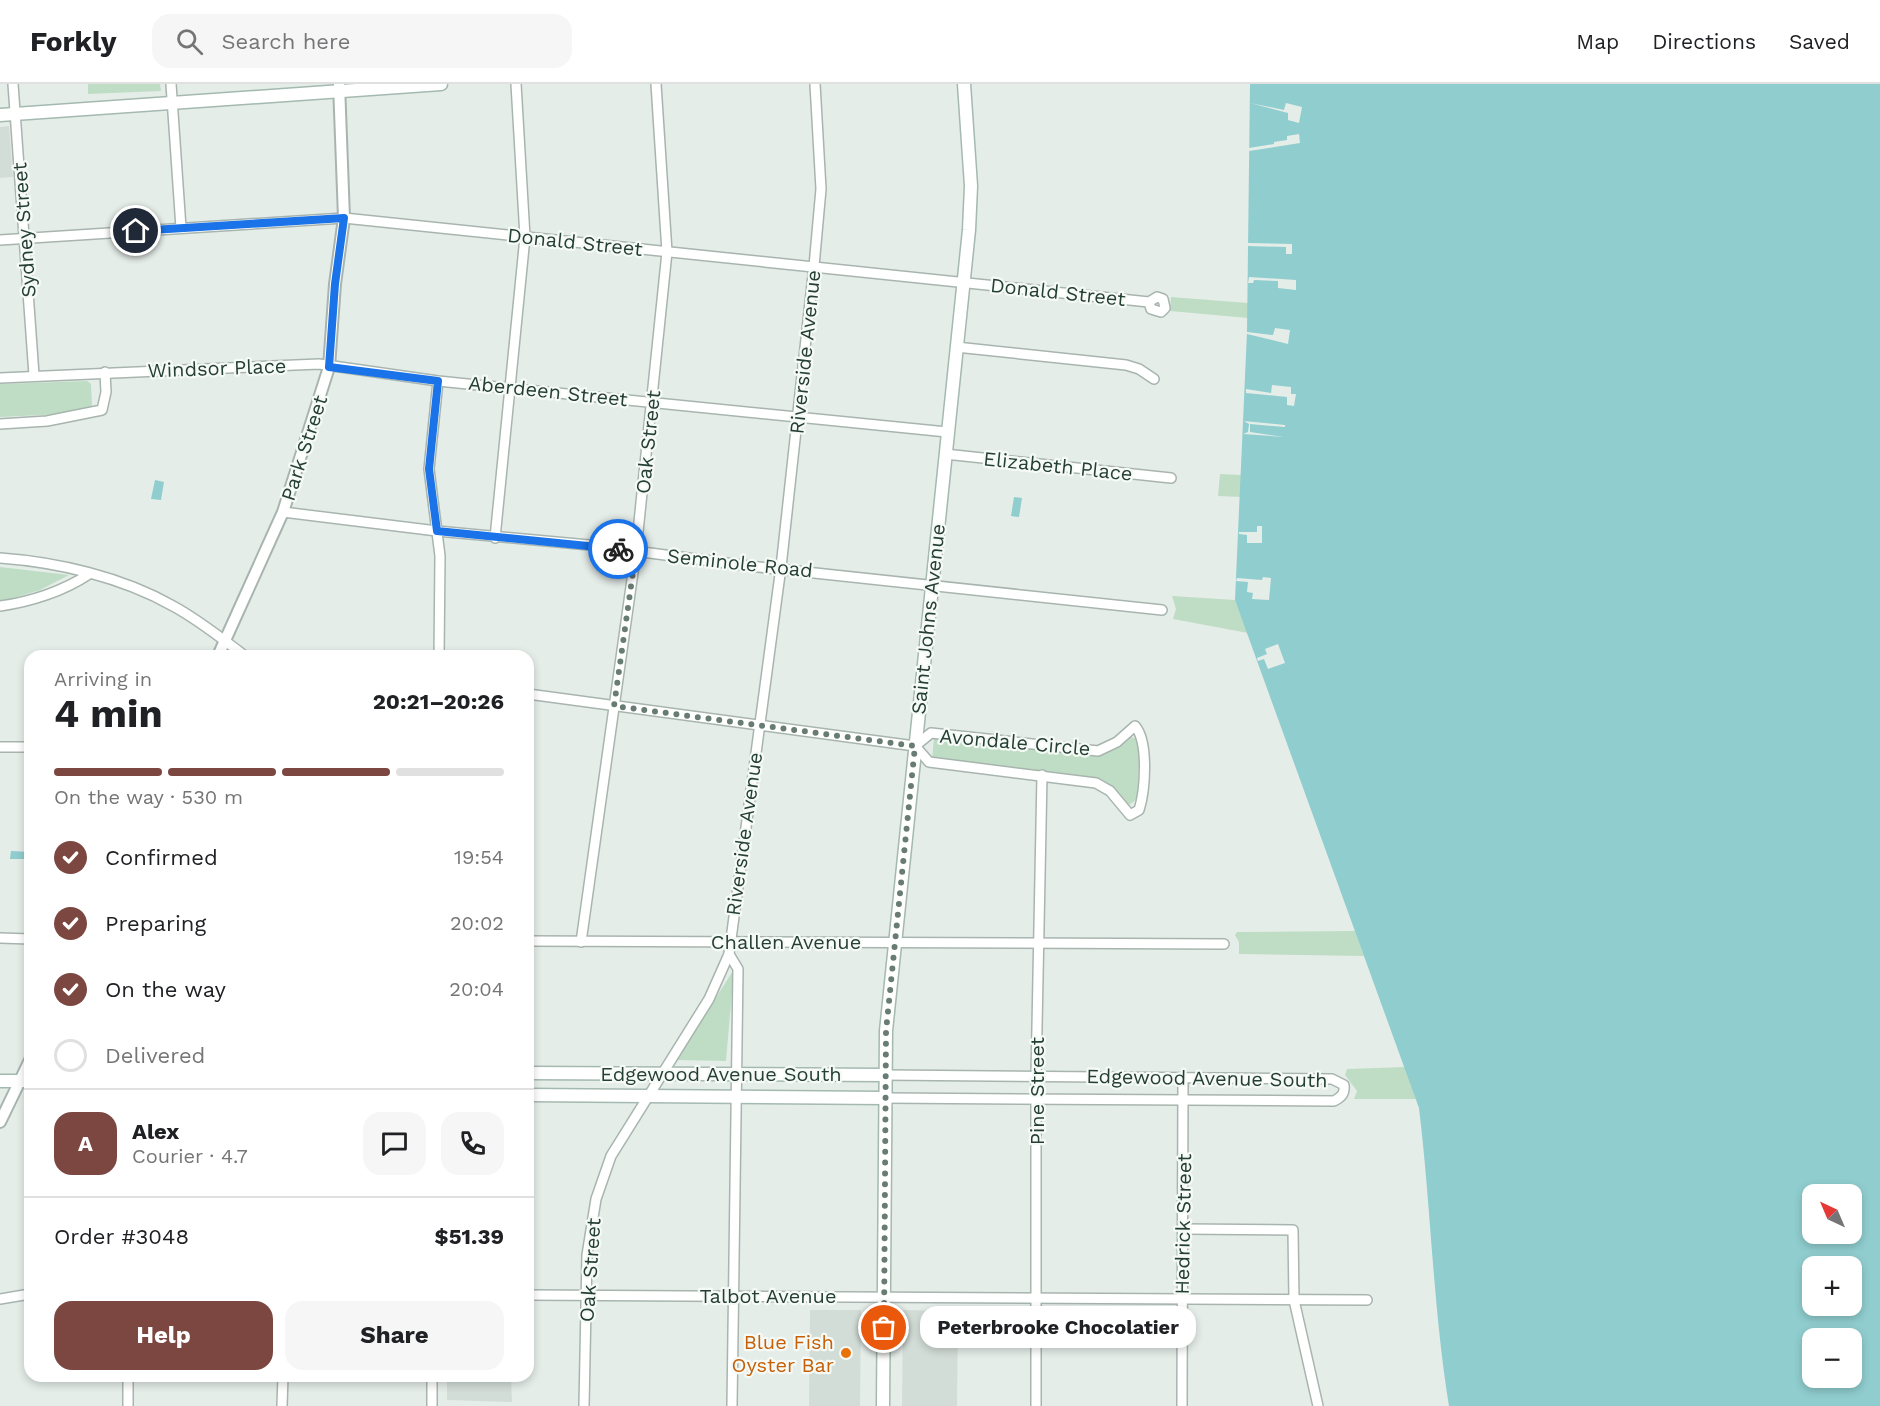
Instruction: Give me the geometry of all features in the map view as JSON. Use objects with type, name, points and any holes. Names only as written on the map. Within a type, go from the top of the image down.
[{"type":"main road","points":[[0,115],[339,88],[441,84]]},
{"type":"main road","name":"Saint Johns Avenue","points":[[883,1406],[886,1031],[971,186],[964,84]]},
{"type":"main road","name":"Edgewood Avenue South","points":[[534,1073],[885,1075]]},
{"type":"main road","points":[[0,1081],[24,1081]]},
{"type":"main road","name":"Edgewood Avenue South","points":[[534,1095],[885,1098]]},
{"type":"street","name":"Sydney Street","points":[[13,84],[34,375]]},
{"type":"street","points":[[171,84],[181,228]]},
{"type":"street","points":[[495,538],[508,434],[510,387],[525,237],[516,84]]},
{"type":"street","name":"Oak Street","points":[[581,942],[636,551],[666,252],[656,84]]},
{"type":"street","name":"Riverside Avenue","points":[[732,1406],[738,969],[729,954],[781,567],[814,266],[821,189],[814,84]]},
{"type":"street","name":"Park Street","points":[[221,650],[283,512],[329,367],[335,284],[344,218],[339,88]]},
{"type":"street","name":"Donald Street","points":[[0,240],[344,218],[1149,302]]},
{"type":"street","points":[[956,347],[1126,365],[1139,369],[1154,379]]},
{"type":"street","name":"Windsor Place","points":[[0,378],[319,364],[329,367]]},
{"type":"street","name":"Aberdeen Street","points":[[329,367],[438,381],[947,432]]},
{"type":"street","points":[[0,424],[47,421],[102,410],[106,392],[105,372]]},
{"type":"street","points":[[438,381],[429,469],[440,556],[439,650]]},
{"type":"street","name":"Elizabeth Place","points":[[945,454],[1172,478]]},
{"type":"street","name":"Seminole Road","points":[[283,512],[495,538],[636,551],[1162,610]]},
{"type":"street","points":[[0,558],[53,564],[129,586],[171,604],[237,650]]},
{"type":"street","points":[[0,606],[75,584],[89,574]]},
{"type":"street","points":[[534,695],[915,746]]},
{"type":"street","name":"Avondale Circle","points":[[1136,726],[1142,735],[1143,795],[1139,810],[1130,815],[1110,791],[1096,783],[1042,775],[929,762],[915,746],[931,733],[1098,751],[1117,742],[1136,726]]},
{"type":"street","points":[[0,747],[24,747]]},
{"type":"street","name":"Pine Street","points":[[1036,1406],[1036,1077],[1042,775]]},
{"type":"street","points":[[0,938],[24,939]]},
{"type":"street","name":"Challen Avenue","points":[[534,941],[1224,944]]},
{"type":"street","name":"Oak Street","points":[[584,1406],[587,1256],[596,1199],[610,1156],[709,999],[729,954]]},
{"type":"street","name":"Edgewood Avenue South","points":[[885,1075],[1332,1078],[1344,1085],[1345,1090],[1341,1098],[1334,1101],[885,1098]]},
{"type":"street","name":"Hedrick Street","points":[[1182,1406],[1183,1078]]},
{"type":"street","points":[[0,1122],[24,1083]]},
{"type":"street","points":[[1183,1229],[1293,1230],[1294,1300],[1318,1406]]},
{"type":"street","points":[[0,1299],[24,1295]]},
{"type":"street","name":"Talbot Avenue","points":[[534,1295],[1367,1300]]},
{"type":"street","points":[[128,1382],[128,1406]]},
{"type":"street","points":[[282,1406],[283,1382]]},
{"type":"street","points":[[432,1382],[432,1406]]},
{"type":"shaded area","points":[[9,126],[13,177],[0,178],[0,127]]},
{"type":"shaded area","points":[[810,1310],[861,1310],[860,1406],[809,1406]]},
{"type":"shaded area","points":[[903,1310],[958,1311],[957,1406],[902,1406]]},
{"type":"shaded area","points":[[447,1382],[511,1382],[512,1402],[447,1400]]},
{"type":"green space","points":[[88,84],[160,84],[161,91],[88,94]]},
{"type":"green space","points":[[1171,297],[1248,303],[1248,318],[1170,311]]},
{"type":"green space","points":[[87,381],[91,384],[92,406],[83,413],[0,417],[0,384]]},
{"type":"green space","points":[[1220,474],[1242,475],[1241,497],[1218,496]]},
{"type":"green space","points":[[0,567],[69,575],[40,590],[0,602]]},
{"type":"green space","points":[[1172,596],[1235,600],[1248,633],[1173,619],[1176,609]]},
{"type":"green space","points":[[1128,737],[1140,742],[1137,799],[1129,805],[1101,779],[932,760],[934,738],[1103,755],[1120,745]]},
{"type":"green space","points":[[1355,931],[1364,956],[1239,954],[1239,942],[1235,935],[1237,932]]},
{"type":"green space","points":[[734,969],[726,1061],[677,1060]]},
{"type":"green space","points":[[1405,1067],[1416,1099],[1354,1099],[1357,1091],[1345,1075],[1347,1069]]},
{"type":"water","points":[[1250,84],[1880,84],[1880,1406],[1449,1406],[1439,1332],[1419,1108],[1235,600],[1247,332]]},
{"type":"water","points":[[155,480],[164,482],[161,500],[151,499]]},
{"type":"water","points":[[1014,497],[1022,498],[1019,517],[1011,516]]},
{"type":"water","points":[[11,851],[24,852],[24,859],[10,859]]},
{"type":"pier","points":[[1250,103],[1284,110],[1286,103],[1302,107],[1299,123],[1288,120],[1288,113]]},
{"type":"pier","points":[[1299,134],[1300,143],[1249,151],[1249,148],[1274,144],[1274,142],[1287,140],[1287,136]]},
{"type":"pier","points":[[1248,243],[1292,244],[1292,254],[1286,254],[1286,247],[1248,246]]},
{"type":"pier","points":[[1249,277],[1296,280],[1296,290],[1278,288],[1278,281],[1254,280],[1253,283],[1248,283]]},
{"type":"pier","points":[[1275,328],[1290,330],[1288,344],[1247,334],[1247,332],[1273,335]]},
{"type":"pier","points":[[1272,385],[1291,387],[1291,394],[1296,394],[1294,406],[1287,405],[1287,397],[1246,393],[1246,389],[1271,393]]},
{"type":"pier","points":[[1244,421],[1285,425],[1285,427],[1250,424],[1250,432],[1284,437],[1243,434],[1248,432],[1249,424]]},
{"type":"pier","points":[[1257,526],[1262,526],[1262,543],[1247,543],[1247,535],[1239,534],[1239,532],[1257,532]]},
{"type":"pier","points":[[1263,577],[1271,578],[1269,600],[1252,599],[1253,593],[1247,592],[1248,582],[1236,581],[1237,578],[1262,580]]},
{"type":"pier","points":[[1278,644],[1285,663],[1268,669],[1264,659],[1258,661],[1257,658],[1267,654],[1265,649]]},
{"type":"way so far","points":[[618,549],[636,551],[614,706],[915,746],[886,1031],[884,1328]]},
{"type":"place","name":"Peterbrooke Chocolatier","points":[[884,1328]]},
{"type":"place","name":"Blue Fish Oyster Bar","points":[[846,1353]]},
{"type":"route","points":[[136,231],[344,218],[335,284],[329,367],[438,381],[429,469],[437,531],[618,549]]}]
